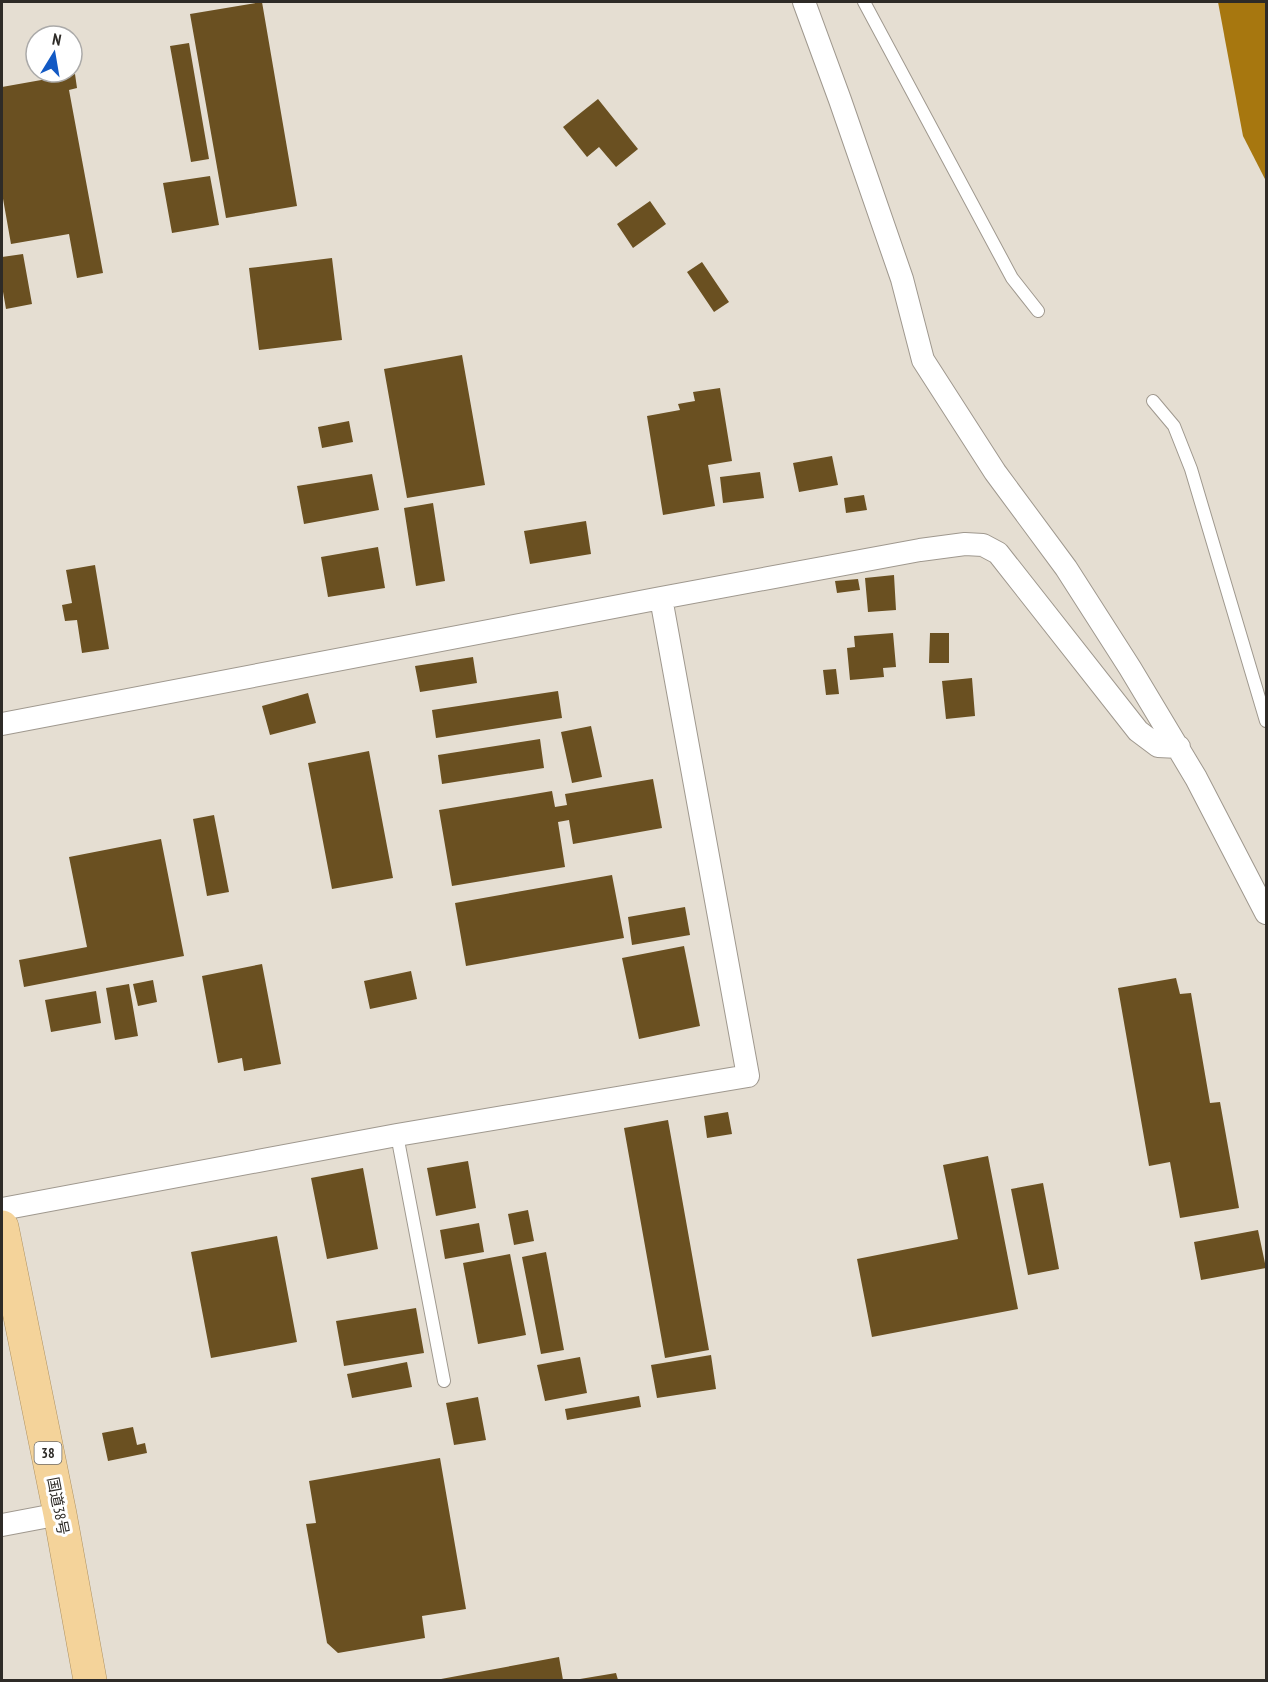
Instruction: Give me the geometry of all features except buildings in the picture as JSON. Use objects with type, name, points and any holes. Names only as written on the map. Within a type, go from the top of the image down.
[{"type":"highway","name":"国道38号","points":[[2,1227],[60,1514],[90,1680]]},
{"type":"street","points":[[804,2],[902,279],[923,360],[995,472],[1065,568],[1130,668],[1179,747],[1266,913]]},
{"type":"street","points":[[2,724],[661,598],[920,550],[965,544],[983,545],[998,553],[1138,731],[1158,746],[1179,747]]},
{"type":"street","points":[[2,1209],[397,1135],[748,1076],[661,598]]},
{"type":"street","points":[[2,1525],[60,1514]]},
{"type":"lane","points":[[864,2],[1012,278],[1038,311]]},
{"type":"lane","points":[[1153,400],[1174,426],[1191,469],[1266,721]]},
{"type":"lane","points":[[397,1135],[444,1381]]},
{"type":"shaded area","points":[[1218,2],[1266,2],[1266,181],[1243,136]]}]
